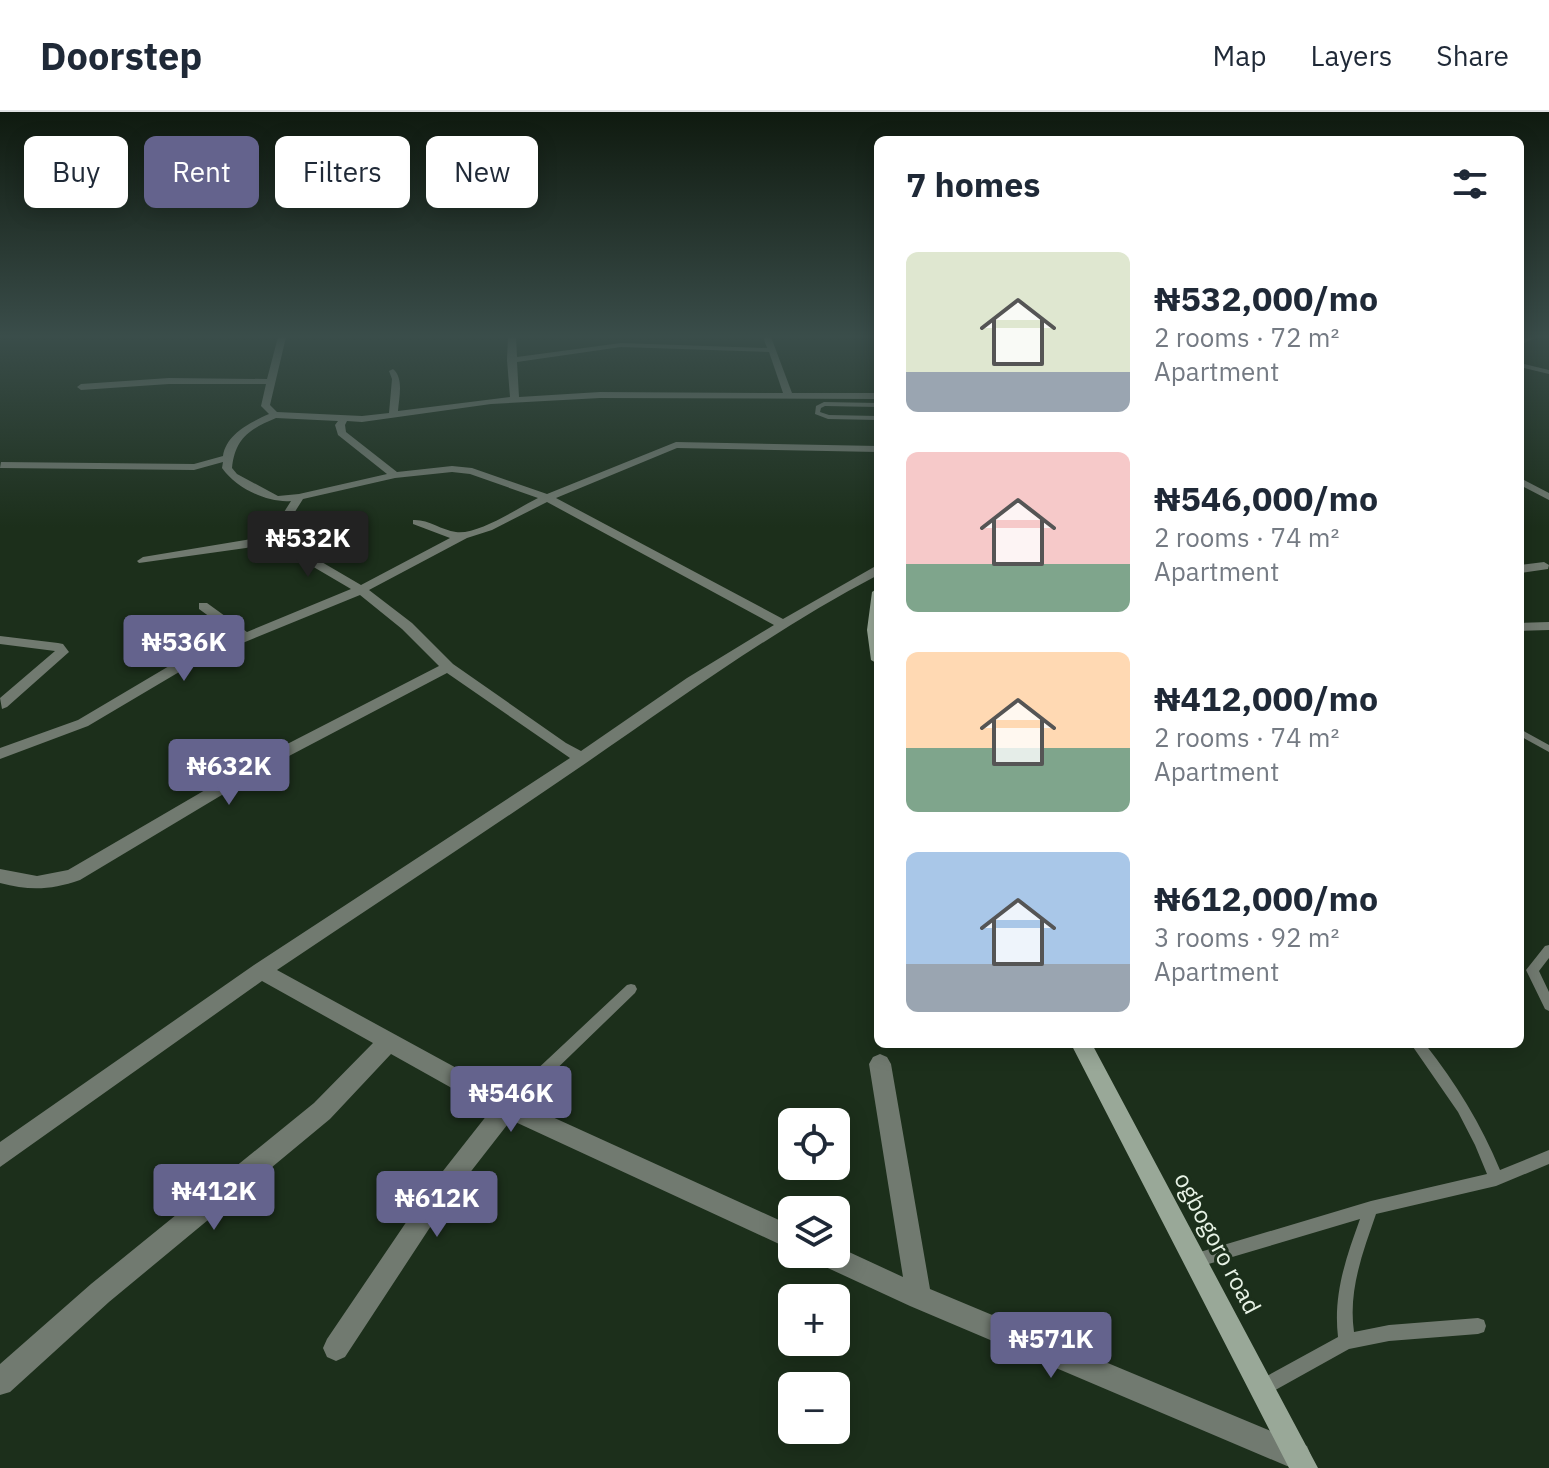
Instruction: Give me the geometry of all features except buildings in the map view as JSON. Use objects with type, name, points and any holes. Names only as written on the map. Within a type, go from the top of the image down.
[{"type":"street","points":[[266,400],[265,406],[275,415]]},
{"type":"street","points":[[393,415],[394,400]]},
{"type":"street","points":[[513,400],[345,418],[275,415],[252,425],[239,437],[227,458],[227,468],[233,476],[276,499],[299,497],[395,475],[452,469],[472,471],[547,498],[784,625]]},
{"type":"street","points":[[345,418],[340,425],[341,433],[395,475]]},
{"type":"street","points":[[0,754],[83,723],[173,668],[361,590],[464,536],[676,445],[874,449]]},
{"type":"street","points":[[1,465],[185,468],[227,458]]},
{"type":"street","points":[[1524,483],[1549,497]]},
{"type":"street","points":[[143,561],[273,538],[299,497]]},
{"type":"street","points":[[417,522],[455,536],[464,536]]},
{"type":"street","points":[[273,538],[361,590],[407,626],[448,667],[561,747],[582,758]]},
{"type":"street","points":[[1524,568],[1544,566]]},
{"type":"street","points":[[0,1156],[261,971],[582,758],[692,681],[874,572]]},
{"type":"street","points":[[203,606],[246,637]]},
{"type":"street","points":[[1524,627],[1549,626]]},
{"type":"street","points":[[0,640],[58,647],[62,652],[2,704]]},
{"type":"street","points":[[0,876],[34,884],[51,884],[74,875],[265,762],[448,667]]},
{"type":"street","points":[[261,971],[507,1107],[778,1232]]},
{"type":"street","points":[[0,1382],[100,1293],[322,1111],[388,1042]]},
{"type":"street","name":"ogbogoro road","points":[[1083,1048],[1300,1462]]},
{"type":"street","points":[[880,1064],[919,1297]]},
{"type":"street","points":[[336,1348],[436,1198],[507,1107]]},
{"type":"street","points":[[850,1265],[1300,1462]]},
{"type":"lane","points":[[874,405],[824,404],[818,407],[817,413],[828,417],[874,418]]},
{"type":"lane","points":[[1524,734],[1549,749]]},
{"type":"lane","points":[[1549,950],[1532,970],[1549,1005]]},
{"type":"lane","points":[[507,1107],[631,989]]},
{"type":"lane","points":[[1420,1048],[1459,1099],[1483,1144],[1496,1179]]},
{"type":"lane","points":[[1195,1260],[1371,1208],[1496,1179],[1549,1157]]},
{"type":"lane","points":[[1347,1341],[1341,1311],[1349,1274],[1371,1208]]},
{"type":"lane","points":[[1262,1388],[1347,1341],[1389,1333],[1478,1326]]}]
